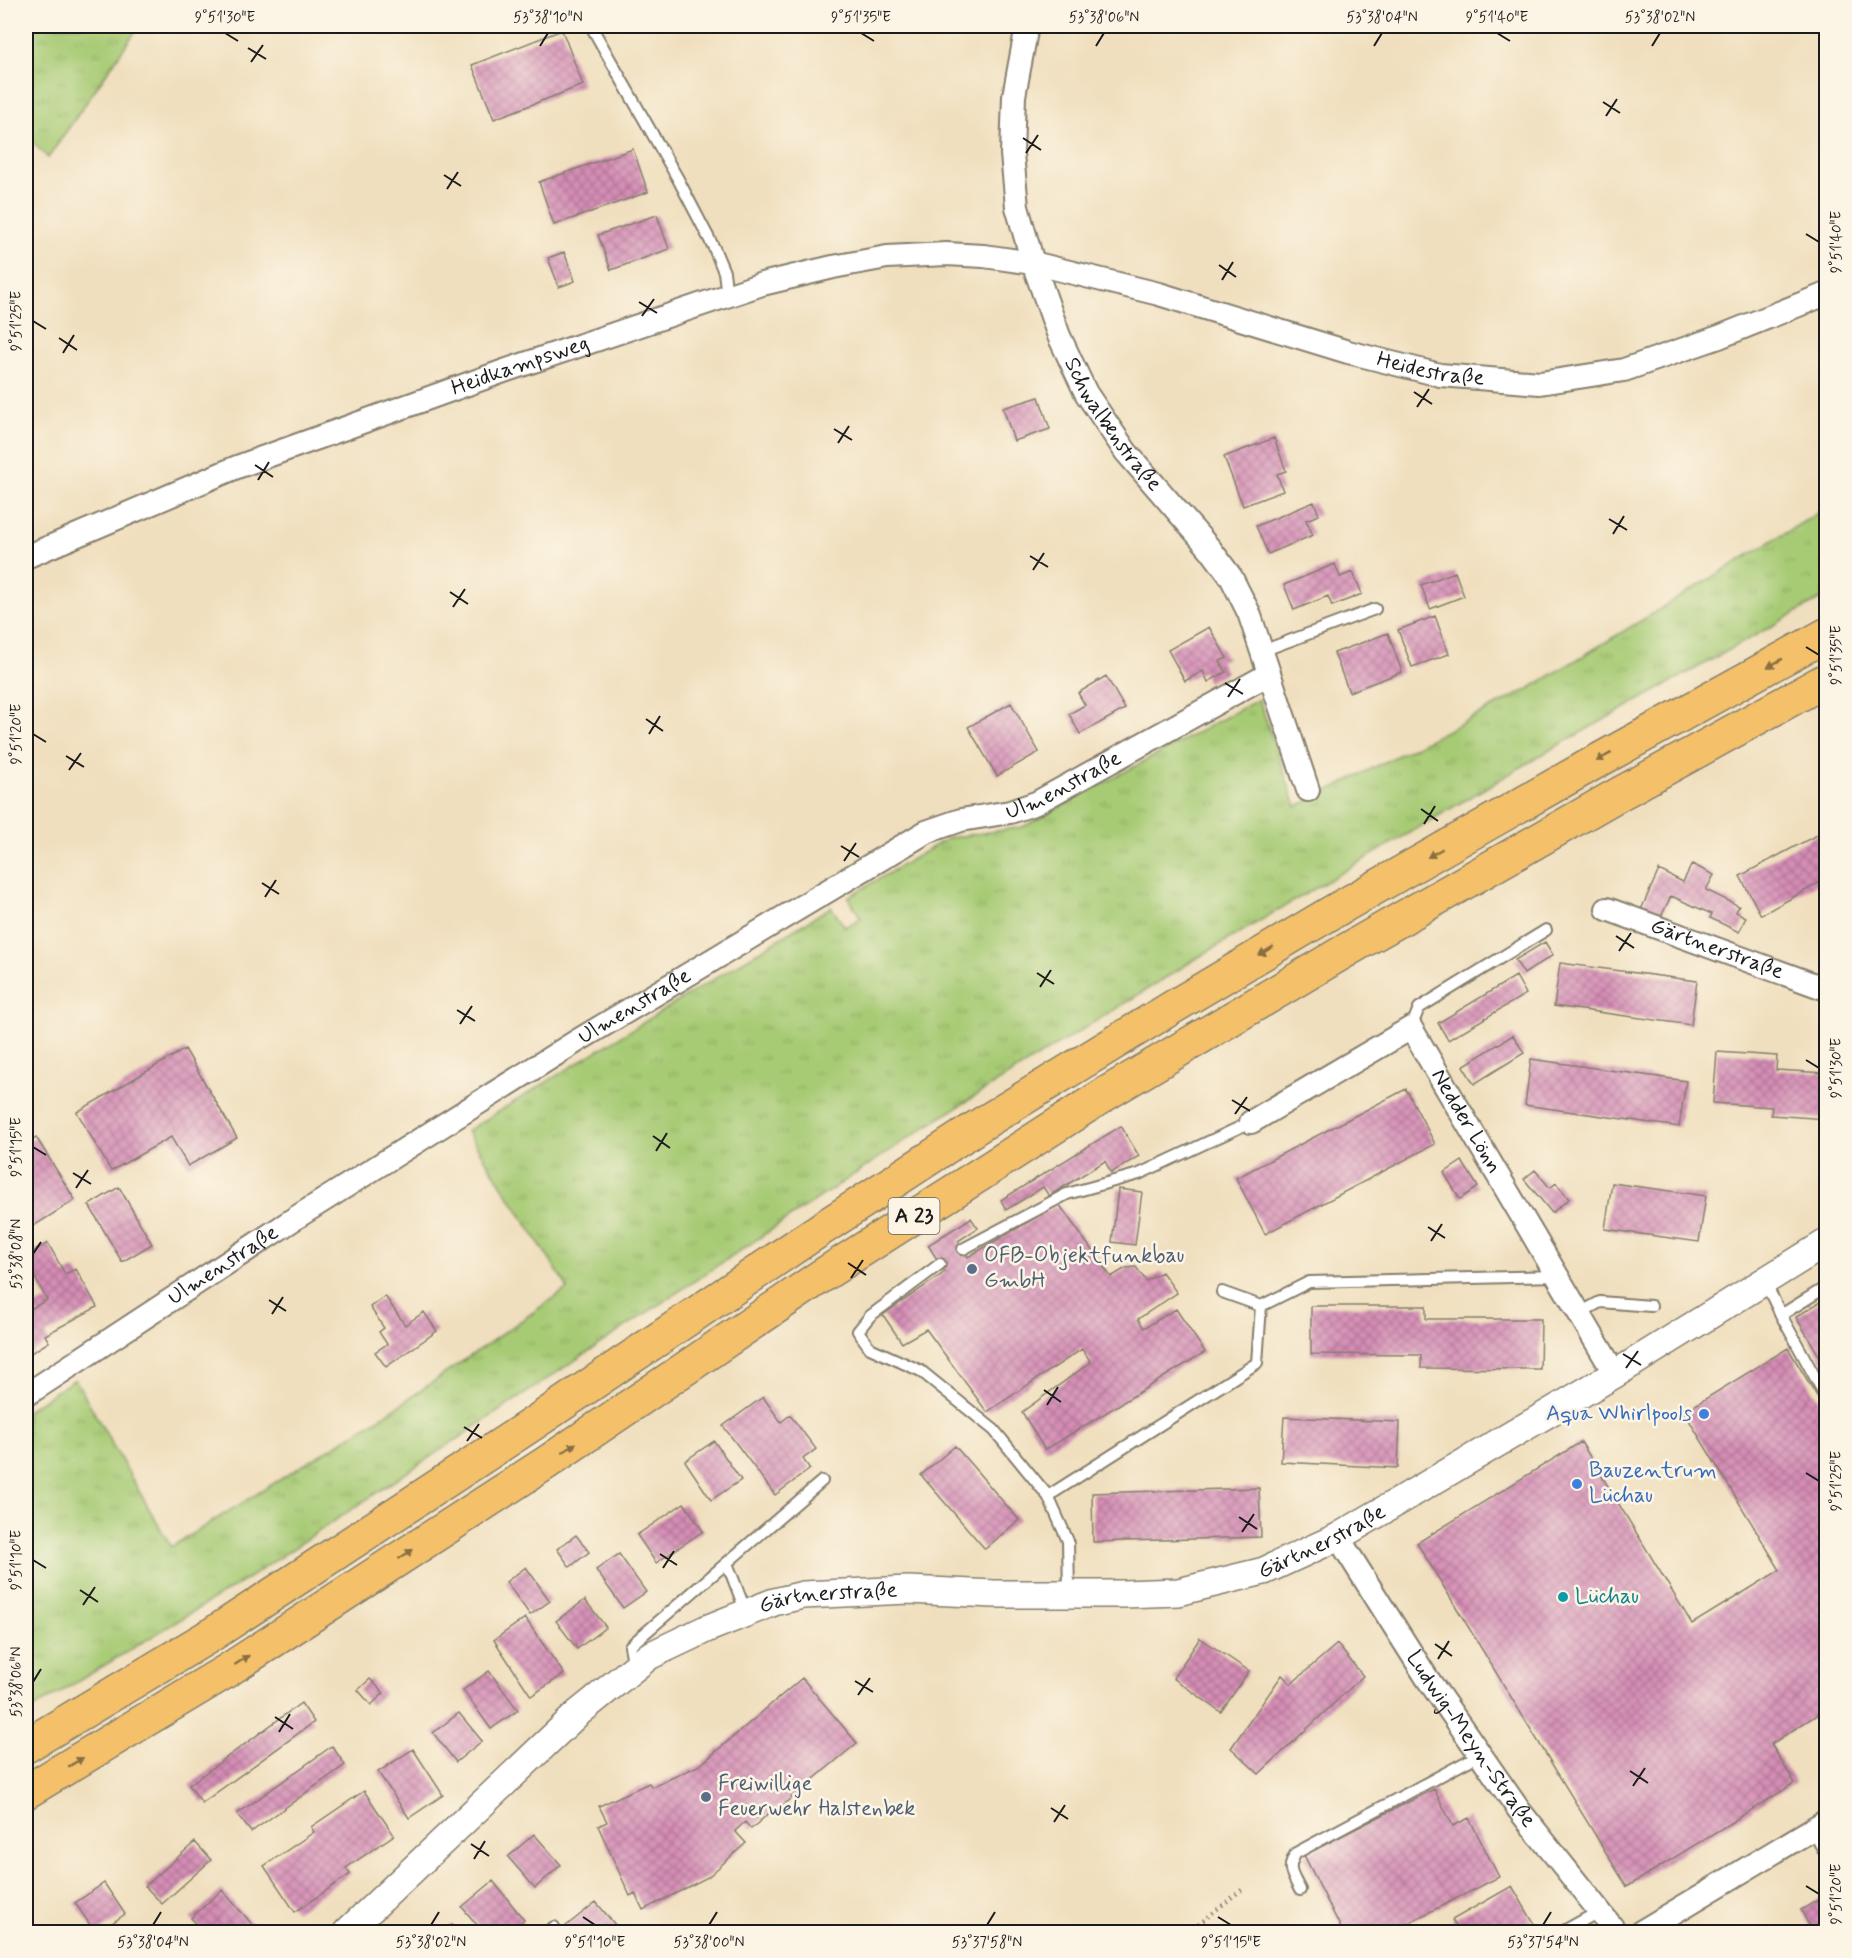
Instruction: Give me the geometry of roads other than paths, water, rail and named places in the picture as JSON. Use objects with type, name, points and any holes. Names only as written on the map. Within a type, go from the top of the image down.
[{"type":"highway","name":"A 23","points":[[26,1746],[211,1635],[534,1424],[812,1235],[980,1125],[1329,914],[1592,764],[1827,635]]},
{"type":"highway","name":"A 23","points":[[26,1792],[225,1672],[546,1463],[823,1275],[1107,1093],[1345,951],[1611,798],[1827,680]]},
{"type":"street","name":"Schwalbenstraße","points":[[1027,26],[1014,96],[1012,154],[1017,207],[1033,263],[1059,336],[1086,393],[1126,452],[1211,550],[1231,578],[1249,613],[1308,790]]},
{"type":"street","name":"Heidkampsweg","points":[[26,557],[237,467],[504,371],[762,284],[887,257],[945,254],[984,256],[1033,263]]},
{"type":"street","name":"Heidestraße","points":[[1033,263],[1159,294],[1348,352],[1440,375],[1540,382],[1624,370],[1719,337],[1827,294]]},
{"type":"street","name":"Ulmenstraße","points":[[26,1395],[297,1217],[577,1041],[926,832],[961,820],[1010,812],[1036,803],[1269,674]]},
{"type":"street","name":"Gärtnerstraße","points":[[1607,909],[1827,989]]},
{"type":"street","points":[[1251,1122],[1411,1028]]},
{"type":"street","name":"Nedder Lönn","points":[[1411,1028],[1615,1374]]},
{"type":"street","name":"Gärtnerstraße","points":[[348,1932],[577,1714],[649,1656],[706,1629],[774,1602],[803,1595],[908,1590],[994,1594],[1178,1592],[1264,1571],[1338,1537],[1615,1374],[1827,1243]]},
{"type":"street","name":"Ludwig-Meyn-Straße","points":[[1338,1537],[1427,1678],[1519,1809],[1616,1932]]},
{"type":"street","points":[[1641,1932],[1819,1826]]},
{"type":"lane","points":[[591,26],[678,179],[714,248],[724,272],[727,296]]},
{"type":"lane","points":[[1262,651],[1375,609]]},
{"type":"lane","points":[[1411,1028],[1419,1008],[1546,930]]},
{"type":"lane","points":[[963,1249],[1067,1194],[1139,1174],[1251,1122]]},
{"type":"lane","points":[[940,1264],[870,1316],[858,1331],[870,1348],[921,1371],[994,1430],[1048,1496],[1068,1541],[1069,1594]]},
{"type":"lane","points":[[1222,1292],[1261,1306],[1309,1282],[1557,1276]]},
{"type":"lane","points":[[1765,1282],[1827,1397]]},
{"type":"lane","points":[[1781,1315],[1827,1287]]},
{"type":"lane","points":[[1580,1313],[1600,1302],[1651,1305]]},
{"type":"lane","points":[[1048,1496],[1257,1363],[1261,1306]]},
{"type":"lane","points":[[634,1667],[630,1646],[822,1482]]},
{"type":"lane","name":"Gärtnerstraße","points":[[727,1563],[746,1612]]},
{"type":"lane","points":[[1300,1890],[1290,1870],[1296,1852],[1481,1754]]},
{"type":"lane","points":[[1819,1826],[1827,1854]]},
{"type":"lane","points":[[1562,1932],[1599,1911]]},
{"type":"place","name":"OFB-Objektfunkbau GmbH","points":[[972,1269]]},
{"type":"place","name":"Aqua Whirlpools","points":[[1704,1414]]},
{"type":"place","name":"Bauzentrum Lüchau","points":[[1577,1484]]},
{"type":"place","name":"Lüchau","points":[[1563,1597]]},
{"type":"place","name":"Freiwillige Feuerwehr Halstenbek","points":[[706,1797]]}]
